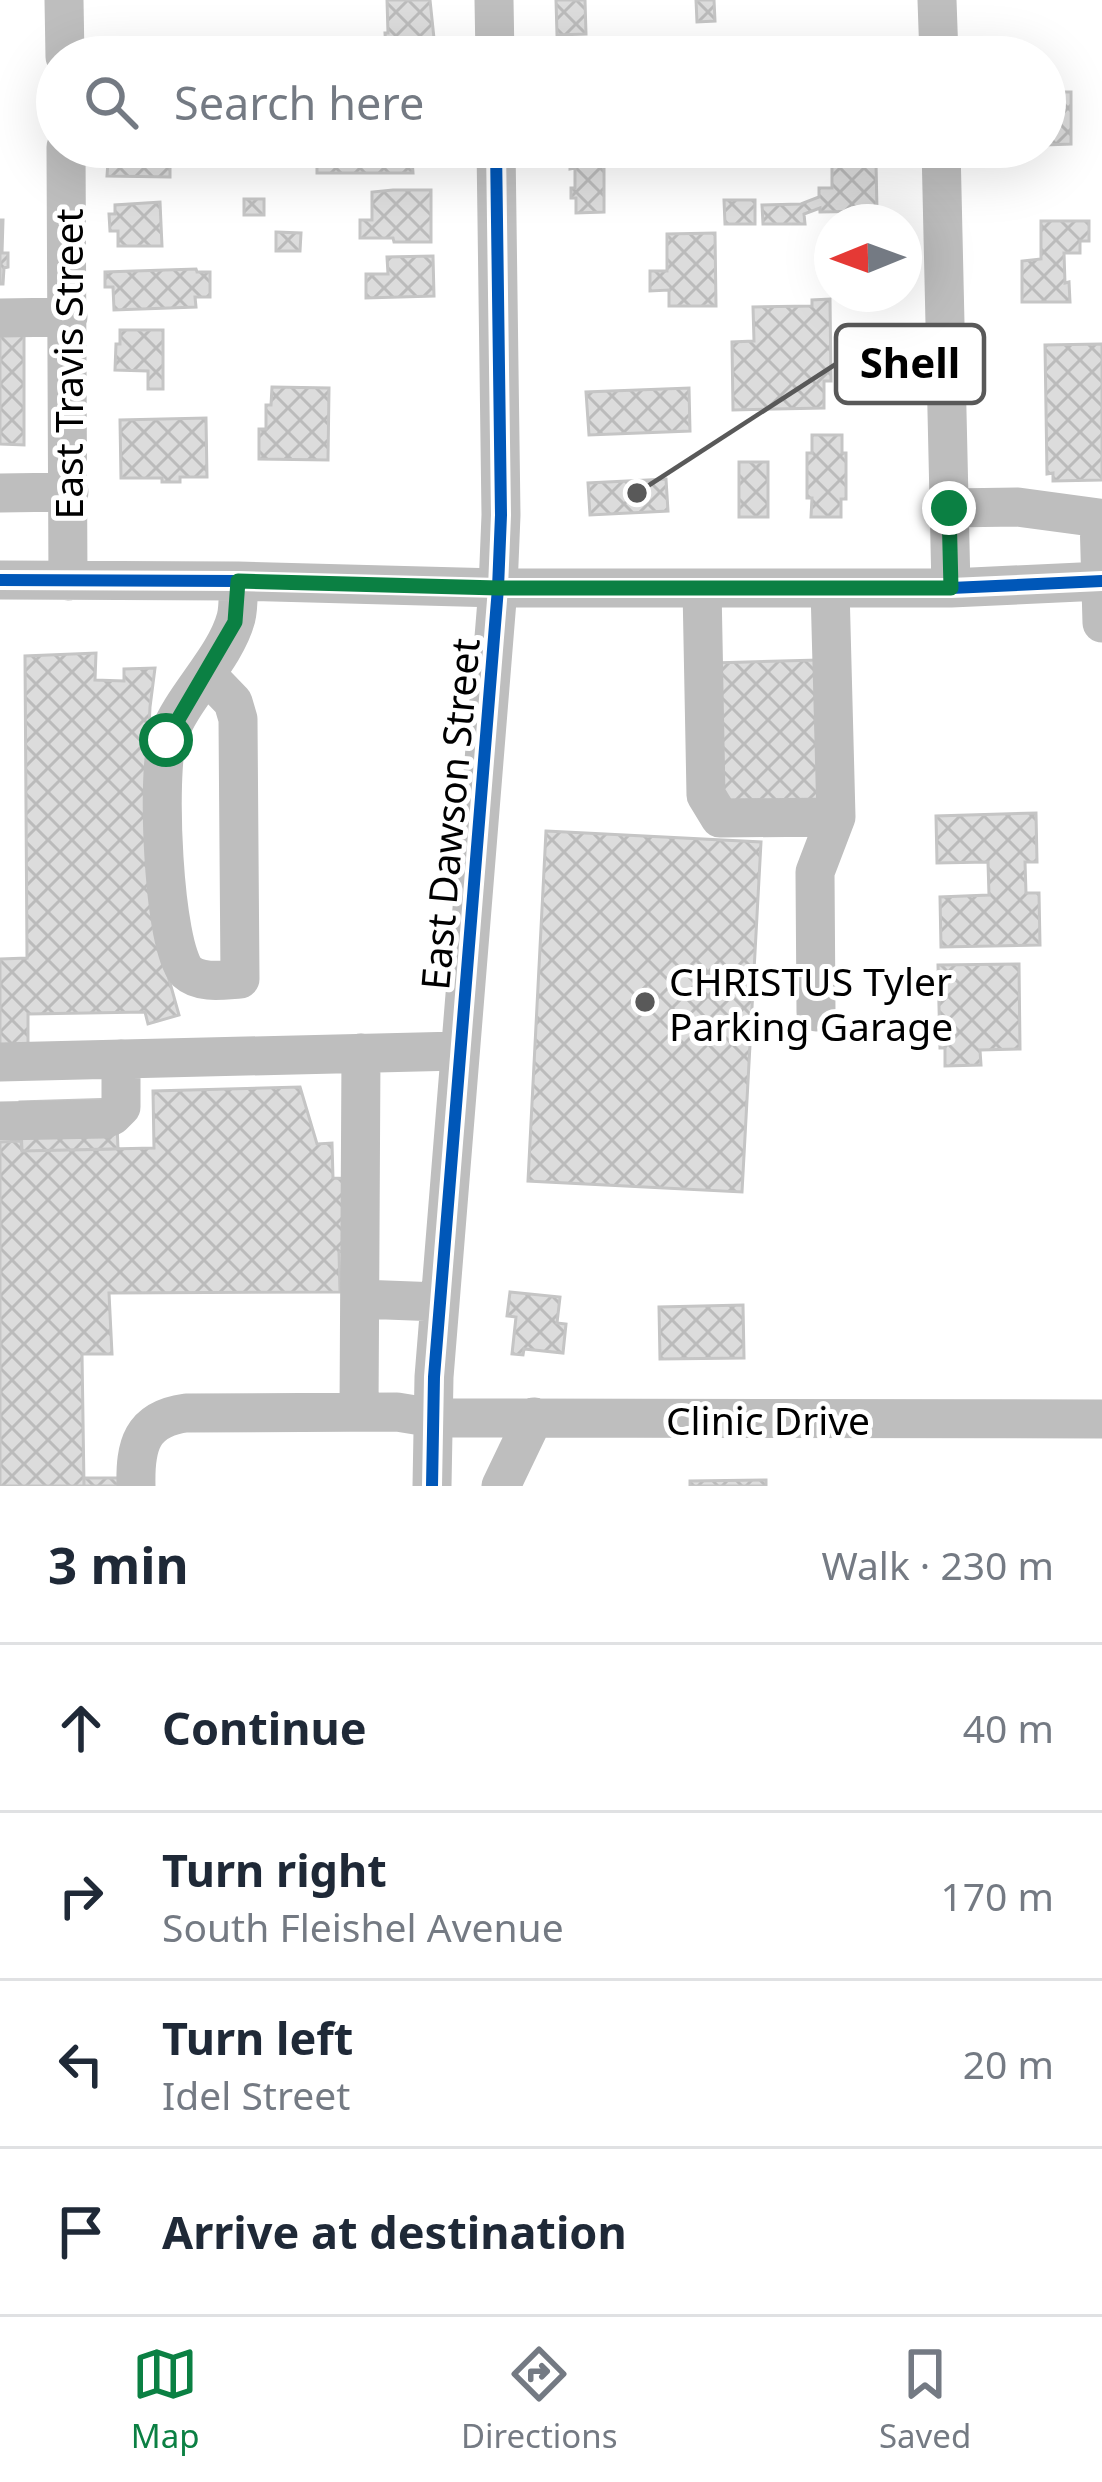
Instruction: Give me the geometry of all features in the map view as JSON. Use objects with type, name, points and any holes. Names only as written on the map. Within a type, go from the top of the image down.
[{"type":"street","points":[[64,0],[64,36]]},
{"type":"street","points":[[494,0],[495,36]]},
{"type":"street","points":[[938,0],[939,36]]},
{"type":"street","name":"East Travis Street","points":[[66,168],[68,581]]},
{"type":"street","name":"East Dawson Street","points":[[432,1486],[440,1302],[498,588],[496,168]]},
{"type":"street","points":[[941,168],[951,588]]},
{"type":"street","points":[[0,318],[68,317]]},
{"type":"street","points":[[0,493],[69,492]]},
{"type":"street","points":[[949,508],[1018,507],[1100,517],[1102,623]]},
{"type":"street","points":[[2,586],[68,581],[238,581],[498,588],[951,588],[1102,581]]},
{"type":"street","points":[[206,674],[233,702],[238,719],[240,979],[208,980],[189,973],[179,957],[164,866],[163,753],[171,728],[235,622],[238,581]]},
{"type":"street","points":[[702,588],[706,795],[720,818],[836,818]]},
{"type":"street","points":[[816,1012],[815,872],[836,818],[830,588]]},
{"type":"street","points":[[0,1062],[459,1051]]},
{"type":"street","points":[[359,1412],[361,1053]]},
{"type":"street","points":[[0,1121],[112,1116],[121,1107],[121,1059]]},
{"type":"street","points":[[359,1299],[440,1302]]},
{"type":"street","name":"Clinic Drive","points":[[136,1486],[136,1453],[142,1438],[176,1414],[1102,1419]]},
{"type":"street","points":[[501,1486],[534,1417]]},
{"type":"building","points":[[387,0],[430,0],[434,36],[385,36]]},
{"type":"building","points":[[556,0],[585,0],[586,34],[557,35]]},
{"type":"building","points":[[696,0],[714,0],[715,21],[697,22]]},
{"type":"building","points":[[1066,92],[1071,92],[1071,144],[1066,144]]},
{"type":"building","points":[[108,168],[170,168],[170,177],[107,176]]},
{"type":"building","points":[[317,168],[413,168],[413,173],[317,173]]},
{"type":"building","points":[[575,168],[604,168],[604,212],[576,213],[576,198],[571,198],[571,188],[575,188]]},
{"type":"building","points":[[832,168],[876,168],[877,204],[814,204],[814,210],[804,214],[805,224],[763,224],[762,205],[801,204],[819,197],[819,188],[832,188]]},
{"type":"building","points":[[431,190],[431,242],[360,238],[360,220],[372,220],[372,192]]},
{"type":"building","points":[[244,199],[264,199],[264,215],[244,215]]},
{"type":"building","points":[[724,200],[755,200],[755,224],[725,224]]},
{"type":"building","points":[[160,202],[162,246],[118,246],[118,231],[110,231],[109,214],[115,214],[115,205]]},
{"type":"building","points":[[0,220],[2,253],[8,253],[3,284],[0,284]]},
{"type":"building","points":[[1041,221],[1089,221],[1089,241],[1080,241],[1080,253],[1064,253],[1070,302],[1022,302],[1022,261],[1041,259]]},
{"type":"building","points":[[276,232],[301,233],[300,251],[276,251]]},
{"type":"building","points":[[715,233],[716,306],[669,306],[669,290],[650,291],[650,271],[667,271],[667,234]]},
{"type":"building","points":[[433,256],[434,296],[366,298],[366,274],[388,274],[387,257]]},
{"type":"building","points":[[105,272],[210,272],[210,297],[195,297],[196,307],[114,310],[113,287],[105,287]]},
{"type":"building","points":[[812,300],[814,312],[830,312],[831,381],[824,381],[824,408],[733,410],[732,342],[754,341],[753,307],[812,306]]},
{"type":"building","points":[[24,325],[24,445],[0,444],[0,326]]},
{"type":"building","points":[[120,330],[163,330],[163,389],[148,389],[148,371],[115,370]]},
{"type":"building","points":[[1102,344],[1102,480],[1053,481],[1053,473],[1047,474],[1045,345]]},
{"type":"building","points":[[272,387],[329,388],[328,460],[259,459],[259,429],[266,429]]},
{"type":"building","points":[[689,388],[690,431],[589,435],[586,392]]},
{"type":"building","points":[[206,418],[207,477],[180,477],[180,482],[121,478],[120,420]]},
{"type":"building","points":[[812,435],[842,435],[846,499],[841,499],[841,517],[811,517],[807,453],[812,453]]},
{"type":"building","points":[[739,462],[768,462],[768,517],[739,517]]},
{"type":"building","points":[[666,479],[668,511],[590,515],[588,483]]},
{"type":"building","points":[[96,653],[95,680],[124,681],[124,669],[155,668],[146,790],[160,947],[179,1015],[148,1024],[145,1012],[28,1014],[28,1046],[0,1046],[0,959],[27,958],[25,656]]},
{"type":"building","points":[[818,660],[822,808],[717,801],[713,663]]},
{"type":"building","points":[[1036,813],[1037,862],[1025,862],[1026,893],[1039,893],[1040,945],[941,947],[940,897],[989,895],[988,862],[937,863],[936,816]]},
{"type":"building","name":"CHRISTUS Tyler Parking Garage","points":[[546,831],[761,842],[742,1192],[528,1181]]},
{"type":"building","points":[[1019,964],[1020,1049],[980,1050],[981,1065],[945,1066],[945,1048],[940,1048],[938,965]]},
{"type":"building","points":[[300,1087],[317,1144],[332,1143],[333,1178],[353,1179],[354,1250],[339,1252],[340,1292],[109,1293],[112,1354],[82,1354],[84,1486],[0,1486],[0,1142],[21,1141],[22,1151],[154,1148],[153,1091]]},
{"type":"building","points":[[116,1099],[118,1149],[22,1151],[20,1102]]},
{"type":"building","points":[[510,1292],[560,1297],[557,1323],[566,1324],[563,1353],[524,1349],[523,1355],[512,1354],[516,1317],[507,1316]]},
{"type":"building","points":[[743,1305],[744,1358],[660,1359],[659,1307]]},
{"type":"building","points":[[84,1478],[124,1478],[124,1486],[84,1486]]},
{"type":"building","points":[[766,1480],[766,1486],[690,1486],[690,1481]]},
{"type":"cycle path","points":[[432,1486],[434,1377],[498,588],[496,168]]},
{"type":"cycle path","points":[[0,580],[498,588],[951,588],[1102,581]]},
{"type":"place","name":"Shell","points":[[637,493]]},
{"type":"place","name":"CHRISTUS Tyler Parking Garage","points":[[645,1002]]},
{"type":"route","points":[[166,740],[235,622],[238,581],[498,588],[951,588],[949,508]]}]
